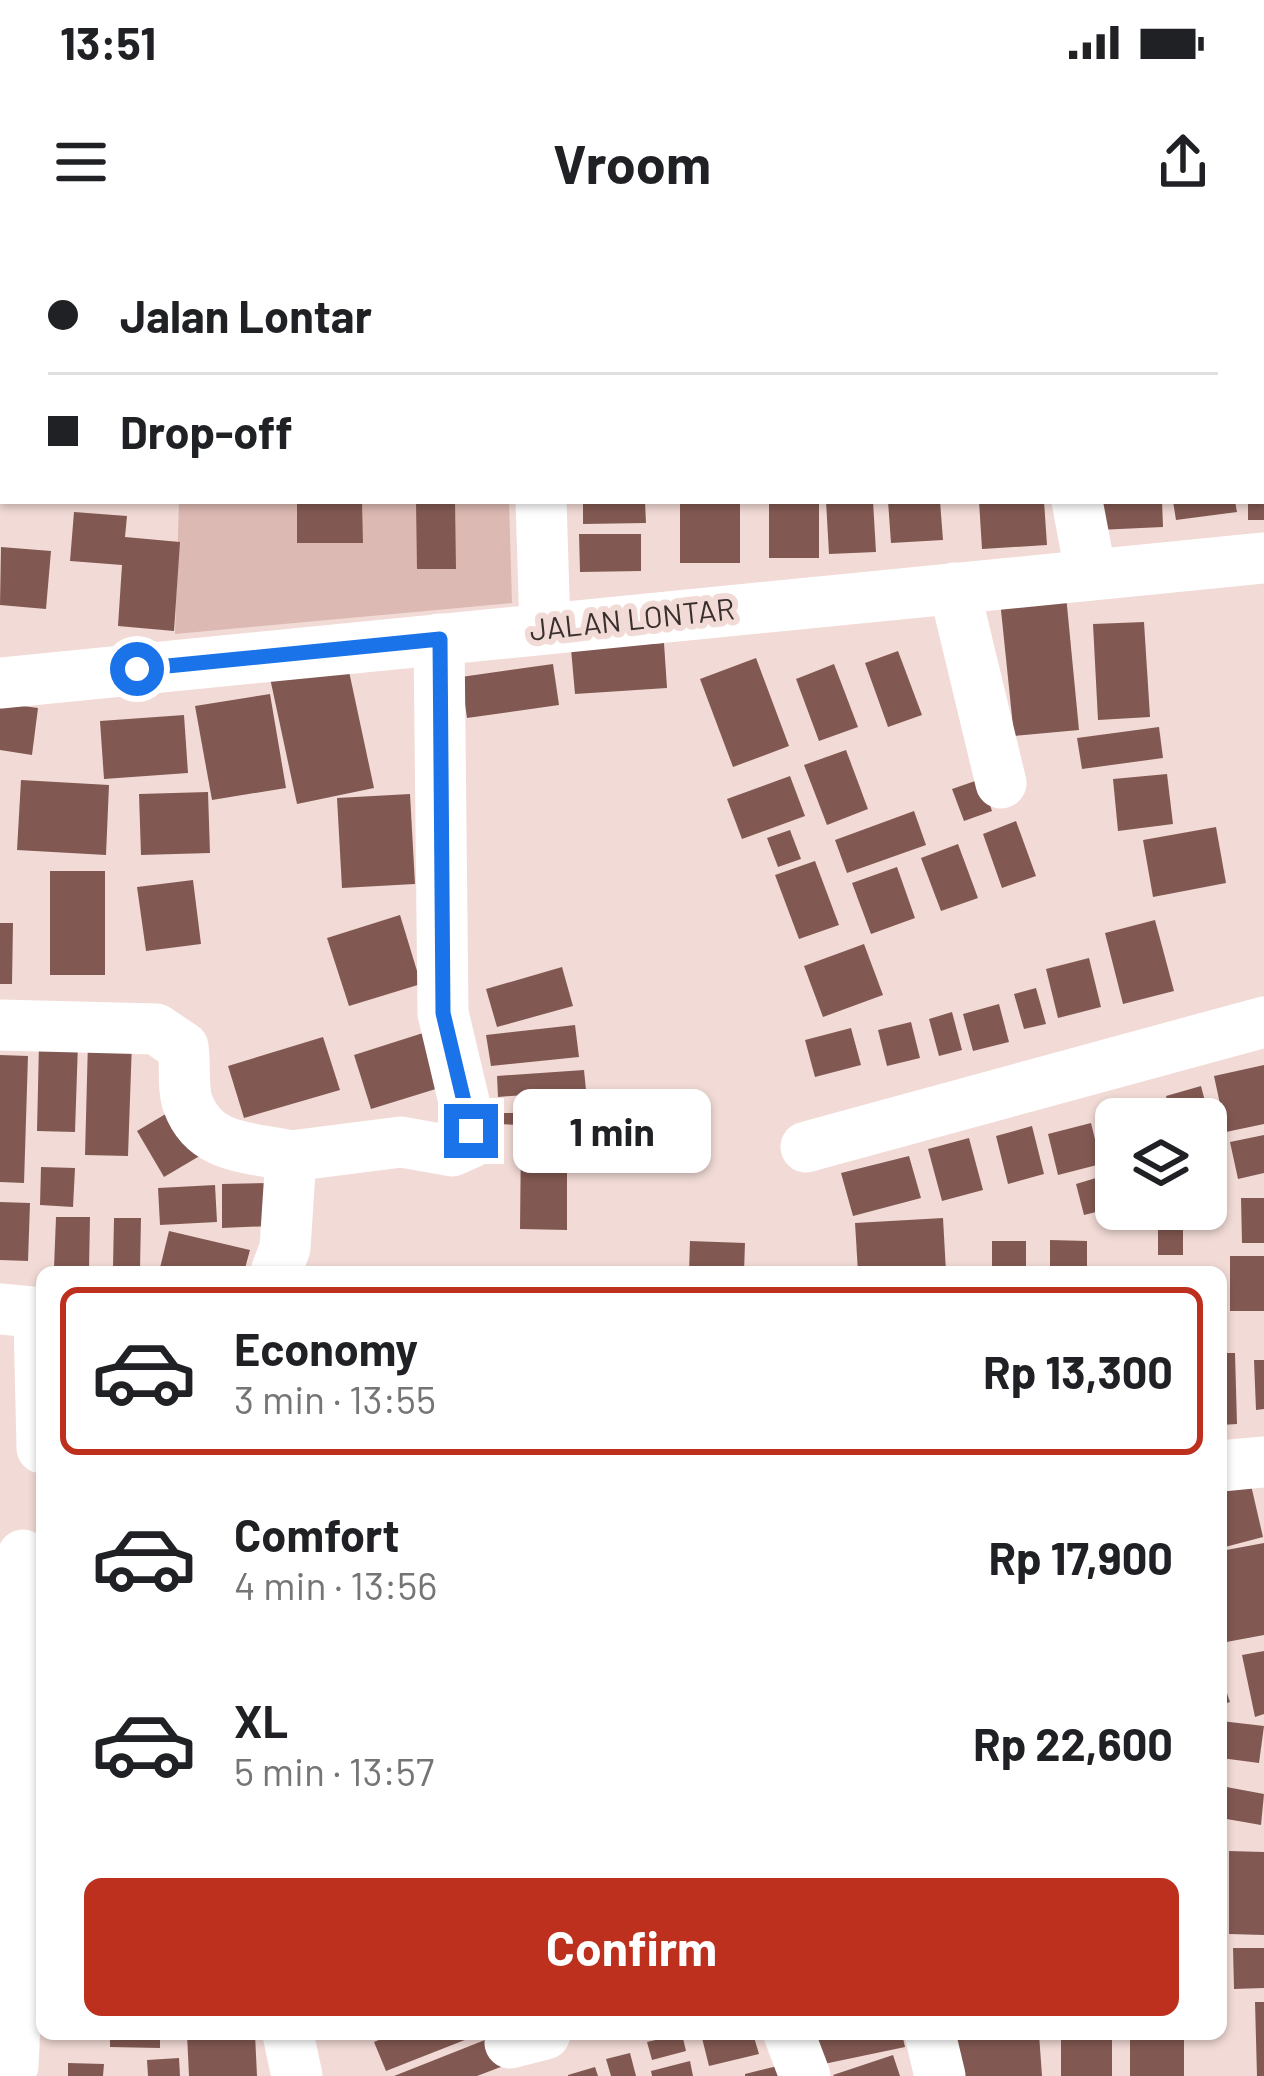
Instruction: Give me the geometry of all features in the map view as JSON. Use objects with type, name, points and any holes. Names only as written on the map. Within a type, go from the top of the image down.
[{"type":"street","points":[[541,504],[545,628]]},
{"type":"street","points":[[1079,504],[1091,575]]},
{"type":"street","name":"JALAN LONTAR","points":[[0,683],[1264,558]]},
{"type":"street","points":[[954,588],[1001,783]]},
{"type":"street","points":[[0,1025],[155,1029],[183,1048],[186,1101],[204,1132],[223,1144],[291,1156],[400,1142],[452,1150],[470,1143],[443,1013],[440,639]]},
{"type":"street","points":[[806,1147],[1264,1022]]},
{"type":"street","points":[[278,1266],[285,1248],[291,1156]]},
{"type":"street","points":[[0,1309],[36,1316]]},
{"type":"street","points":[[9,2068],[32,1881],[22,1555]]},
{"type":"street","points":[[289,2040],[297,2076]]},
{"type":"street","points":[[791,2040],[805,2076]]},
{"type":"street","points":[[931,2040],[940,2076]]},
{"type":"shaded area","points":[[179,504],[509,504],[512,603],[175,634]]},
{"type":"building","points":[[297,504],[362,504],[363,543],[297,543]]},
{"type":"building","points":[[416,504],[455,504],[456,569],[417,569]]},
{"type":"building","points":[[583,504],[645,504],[646,523],[583,524]]},
{"type":"building","points":[[680,504],[740,504],[740,563],[680,563]]},
{"type":"building","points":[[769,504],[819,504],[819,558],[769,558]]},
{"type":"building","points":[[826,504],[873,504],[876,552],[829,554]]},
{"type":"building","points":[[888,504],[940,504],[943,540],[891,543]]},
{"type":"building","points":[[979,504],[1044,504],[1047,545],[982,549]]},
{"type":"building","points":[[1096,504],[1162,504],[1163,527],[1098,530]]},
{"type":"building","points":[[1173,504],[1236,504],[1237,512],[1176,520]]},
{"type":"building","points":[[1248,504],[1264,504],[1264,520],[1248,520]]},
{"type":"building","points":[[74,512],[127,516],[125,537],[180,542],[174,631],[118,626],[122,565],[70,561]]},
{"type":"building","points":[[579,534],[641,534],[641,571],[580,572]]},
{"type":"building","points":[[1,547],[51,551],[46,609],[0,605]]},
{"type":"building","points":[[1065,585],[1079,730],[1014,736],[999,591]]},
{"type":"building","points":[[1144,622],[1150,717],[1098,720],[1093,624]]},
{"type":"building","points":[[664,643],[667,688],[575,694],[571,649]]},
{"type":"building","points":[[898,651],[922,715],[888,727],[865,663]]},
{"type":"building","points":[[756,658],[789,746],[733,767],[700,679]]},
{"type":"building","points":[[347,662],[374,788],[297,804],[270,678]]},
{"type":"building","points":[[553,664],[559,705],[467,718],[461,677]]},
{"type":"building","points":[[834,664],[858,727],[819,741],[796,679]]},
{"type":"building","points":[[270,694],[286,788],[212,800],[195,706]]},
{"type":"building","points":[[0,703],[38,708],[32,755],[0,750]]},
{"type":"building","points":[[184,715],[188,773],[104,779],[100,721]]},
{"type":"building","points":[[1159,727],[1163,758],[1082,769],[1077,738]]},
{"type":"building","points":[[846,750],[868,809],[827,825],[804,765]]},
{"type":"building","points":[[1167,774],[1173,824],[1118,831],[1113,779]]},
{"type":"building","points":[[790,776],[805,816],[742,839],[727,799]]},
{"type":"building","points":[[981,779],[992,811],[964,821],[952,789]]},
{"type":"building","points":[[21,780],[109,785],[106,855],[17,850]]},
{"type":"building","points":[[208,792],[210,853],[141,855],[139,794]]},
{"type":"building","points":[[410,794],[415,884],[342,888],[337,798]]},
{"type":"building","points":[[914,811],[926,845],[847,873],[835,840]]},
{"type":"building","points":[[1016,821],[1036,876],[1002,888],[983,834]]},
{"type":"building","points":[[1216,827],[1226,883],[1153,897],[1143,840]]},
{"type":"building","points":[[790,830],[801,859],[778,867],[767,838]]},
{"type":"building","points":[[958,844],[978,898],[941,911],[921,858]]},
{"type":"building","points":[[815,861],[839,925],[799,939],[775,875]]},
{"type":"building","points":[[897,867],[915,918],[871,934],[852,883]]},
{"type":"building","points":[[50,871],[105,871],[105,975],[50,975]]},
{"type":"building","points":[[193,880],[201,944],[146,951],[137,887]]},
{"type":"building","points":[[400,915],[421,984],[349,1006],[327,938]]},
{"type":"building","points":[[1155,920],[1174,991],[1123,1004],[1105,933]]},
{"type":"building","points":[[0,923],[13,923],[12,984],[0,984]]},
{"type":"building","points":[[864,944],[883,995],[823,1017],[804,966]]},
{"type":"building","points":[[1089,958],[1101,1007],[1058,1018],[1046,969]]},
{"type":"building","points":[[562,967],[573,1006],[497,1027],[486,989]]},
{"type":"building","points":[[1036,988],[1046,1024],[1024,1029],[1014,994]]},
{"type":"building","points":[[999,1004],[1009,1042],[973,1051],[963,1014]]},
{"type":"building","points":[[952,1012],[962,1050],[939,1056],[929,1019]]},
{"type":"building","points":[[911,1022],[920,1058],[887,1066],[878,1030]]},
{"type":"building","points":[[575,1025],[579,1057],[491,1066],[486,1035]]},
{"type":"building","points":[[851,1028],[861,1065],[815,1077],[805,1040]]},
{"type":"building","points":[[423,1033],[439,1088],[371,1109],[354,1055]]},
{"type":"building","points":[[323,1037],[340,1090],[244,1118],[228,1066]]},
{"type":"building","points":[[88,1041],[132,1042],[128,1156],[85,1155]]},
{"type":"building","points":[[39,1043],[78,1043],[75,1132],[37,1131]]},
{"type":"building","points":[[0,1055],[28,1056],[24,1183],[0,1182]]},
{"type":"building","points":[[1264,1065],[1264,1124],[1227,1132],[1227,1098],[1219,1098],[1214,1076]]},
{"type":"building","points":[[584,1070],[586,1090],[498,1097],[497,1076]]},
{"type":"building","points":[[1201,1086],[1204,1098],[1167,1098]]},
{"type":"building","points":[[174,1109],[203,1154],[164,1177],[137,1131]]},
{"type":"building","points":[[498,1113],[545,1113],[544,1126],[497,1124]]},
{"type":"building","points":[[1091,1123],[1095,1166],[1058,1175],[1048,1134]]},
{"type":"building","points":[[1032,1126],[1044,1174],[1008,1184],[996,1136]]},
{"type":"building","points":[[1264,1135],[1264,1173],[1238,1179],[1230,1142]]},
{"type":"building","points":[[521,1136],[567,1136],[567,1230],[520,1229]]},
{"type":"building","points":[[969,1138],[983,1190],[942,1201],[928,1149]]},
{"type":"building","points":[[909,1156],[921,1198],[853,1216],[841,1173]]},
{"type":"building","points":[[41,1167],[75,1168],[73,1207],[40,1205]]},
{"type":"building","points":[[1095,1178],[1095,1212],[1084,1215],[1076,1184]]},
{"type":"building","points":[[269,1183],[270,1226],[222,1228],[222,1184]]},
{"type":"building","points":[[215,1185],[217,1222],[160,1225],[158,1188]]},
{"type":"building","points":[[1241,1198],[1264,1198],[1264,1243],[1242,1243]]},
{"type":"building","points":[[0,1202],[30,1203],[28,1261],[0,1260]]},
{"type":"building","points":[[56,1217],[90,1217],[89,1266],[54,1266]]},
{"type":"building","points":[[114,1218],[141,1218],[140,1266],[113,1266]]},
{"type":"building","points":[[943,1218],[946,1266],[858,1266],[855,1223]]},
{"type":"building","points":[[1158,1230],[1183,1230],[1183,1255],[1158,1255]]},
{"type":"building","points":[[169,1231],[250,1250],[246,1266],[160,1266]]},
{"type":"building","points":[[1050,1240],[1087,1241],[1087,1266],[1050,1266]]},
{"type":"building","points":[[690,1241],[745,1243],[744,1266],[689,1266]]},
{"type":"building","points":[[992,1241],[1026,1241],[1026,1266],[992,1266]]},
{"type":"building","points":[[1230,1256],[1264,1256],[1264,1311],[1230,1311]]},
{"type":"building","points":[[1227,1353],[1235,1353],[1237,1424],[1227,1425]]},
{"type":"building","points":[[1254,1360],[1264,1360],[1264,1409],[1256,1410]]},
{"type":"building","points":[[1248,1472],[1263,1537],[1227,1546],[1227,1476]]},
{"type":"building","points":[[1264,1543],[1264,1635],[1227,1642],[1227,1550]]},
{"type":"building","points":[[1264,1651],[1264,1714],[1255,1717],[1242,1655]]},
{"type":"building","points":[[1227,1722],[1264,1726],[1259,1763],[1227,1759]]},
{"type":"building","points":[[1227,1787],[1264,1794],[1261,1825],[1227,1819]]},
{"type":"building","points":[[1229,1851],[1264,1852],[1264,1935],[1229,1934]]},
{"type":"building","points":[[1233,1948],[1264,1948],[1264,1988],[1234,1989]]},
{"type":"building","points":[[1255,2002],[1264,2002],[1264,2076],[1257,2076]]},
{"type":"building","points":[[110,2040],[160,2040],[160,2048],[110,2047]]},
{"type":"building","points":[[187,2040],[255,2040],[257,2076],[189,2076]]},
{"type":"building","points":[[379,2040],[465,2040],[386,2071],[374,2042]]},
{"type":"building","points":[[485,2040],[497,2040],[506,2065],[477,2076],[394,2076]]},
{"type":"building","points":[[683,2040],[686,2051],[652,2060],[647,2042]]},
{"type":"building","points":[[702,2040],[755,2040],[759,2054],[709,2066]]},
{"type":"building","points":[[813,2040],[903,2040],[905,2047],[819,2065]]},
{"type":"building","points":[[944,2040],[1039,2040],[1042,2076],[946,2076]]},
{"type":"building","points":[[1061,2040],[1112,2040],[1112,2076],[1061,2076]]},
{"type":"building","points":[[1130,2040],[1184,2040],[1184,2076],[1130,2076]]},
{"type":"building","points":[[630,2053],[636,2076],[611,2076],[606,2059]]},
{"type":"building","points":[[893,2055],[900,2076],[833,2075]]},
{"type":"building","points":[[179,2058],[180,2076],[148,2076],[147,2060]]},
{"type":"building","points":[[690,2061],[693,2076],[652,2076],[651,2071]]},
{"type":"building","points":[[68,2063],[104,2064],[103,2076],[68,2076]]},
{"type":"building","points":[[790,2063],[794,2076],[745,2076],[745,2074]]},
{"type":"building","points":[[595,2067],[598,2076],[568,2076],[568,2075]]},
{"type":"route","points":[[137,669],[440,639],[443,1013],[471,1131]]}]
